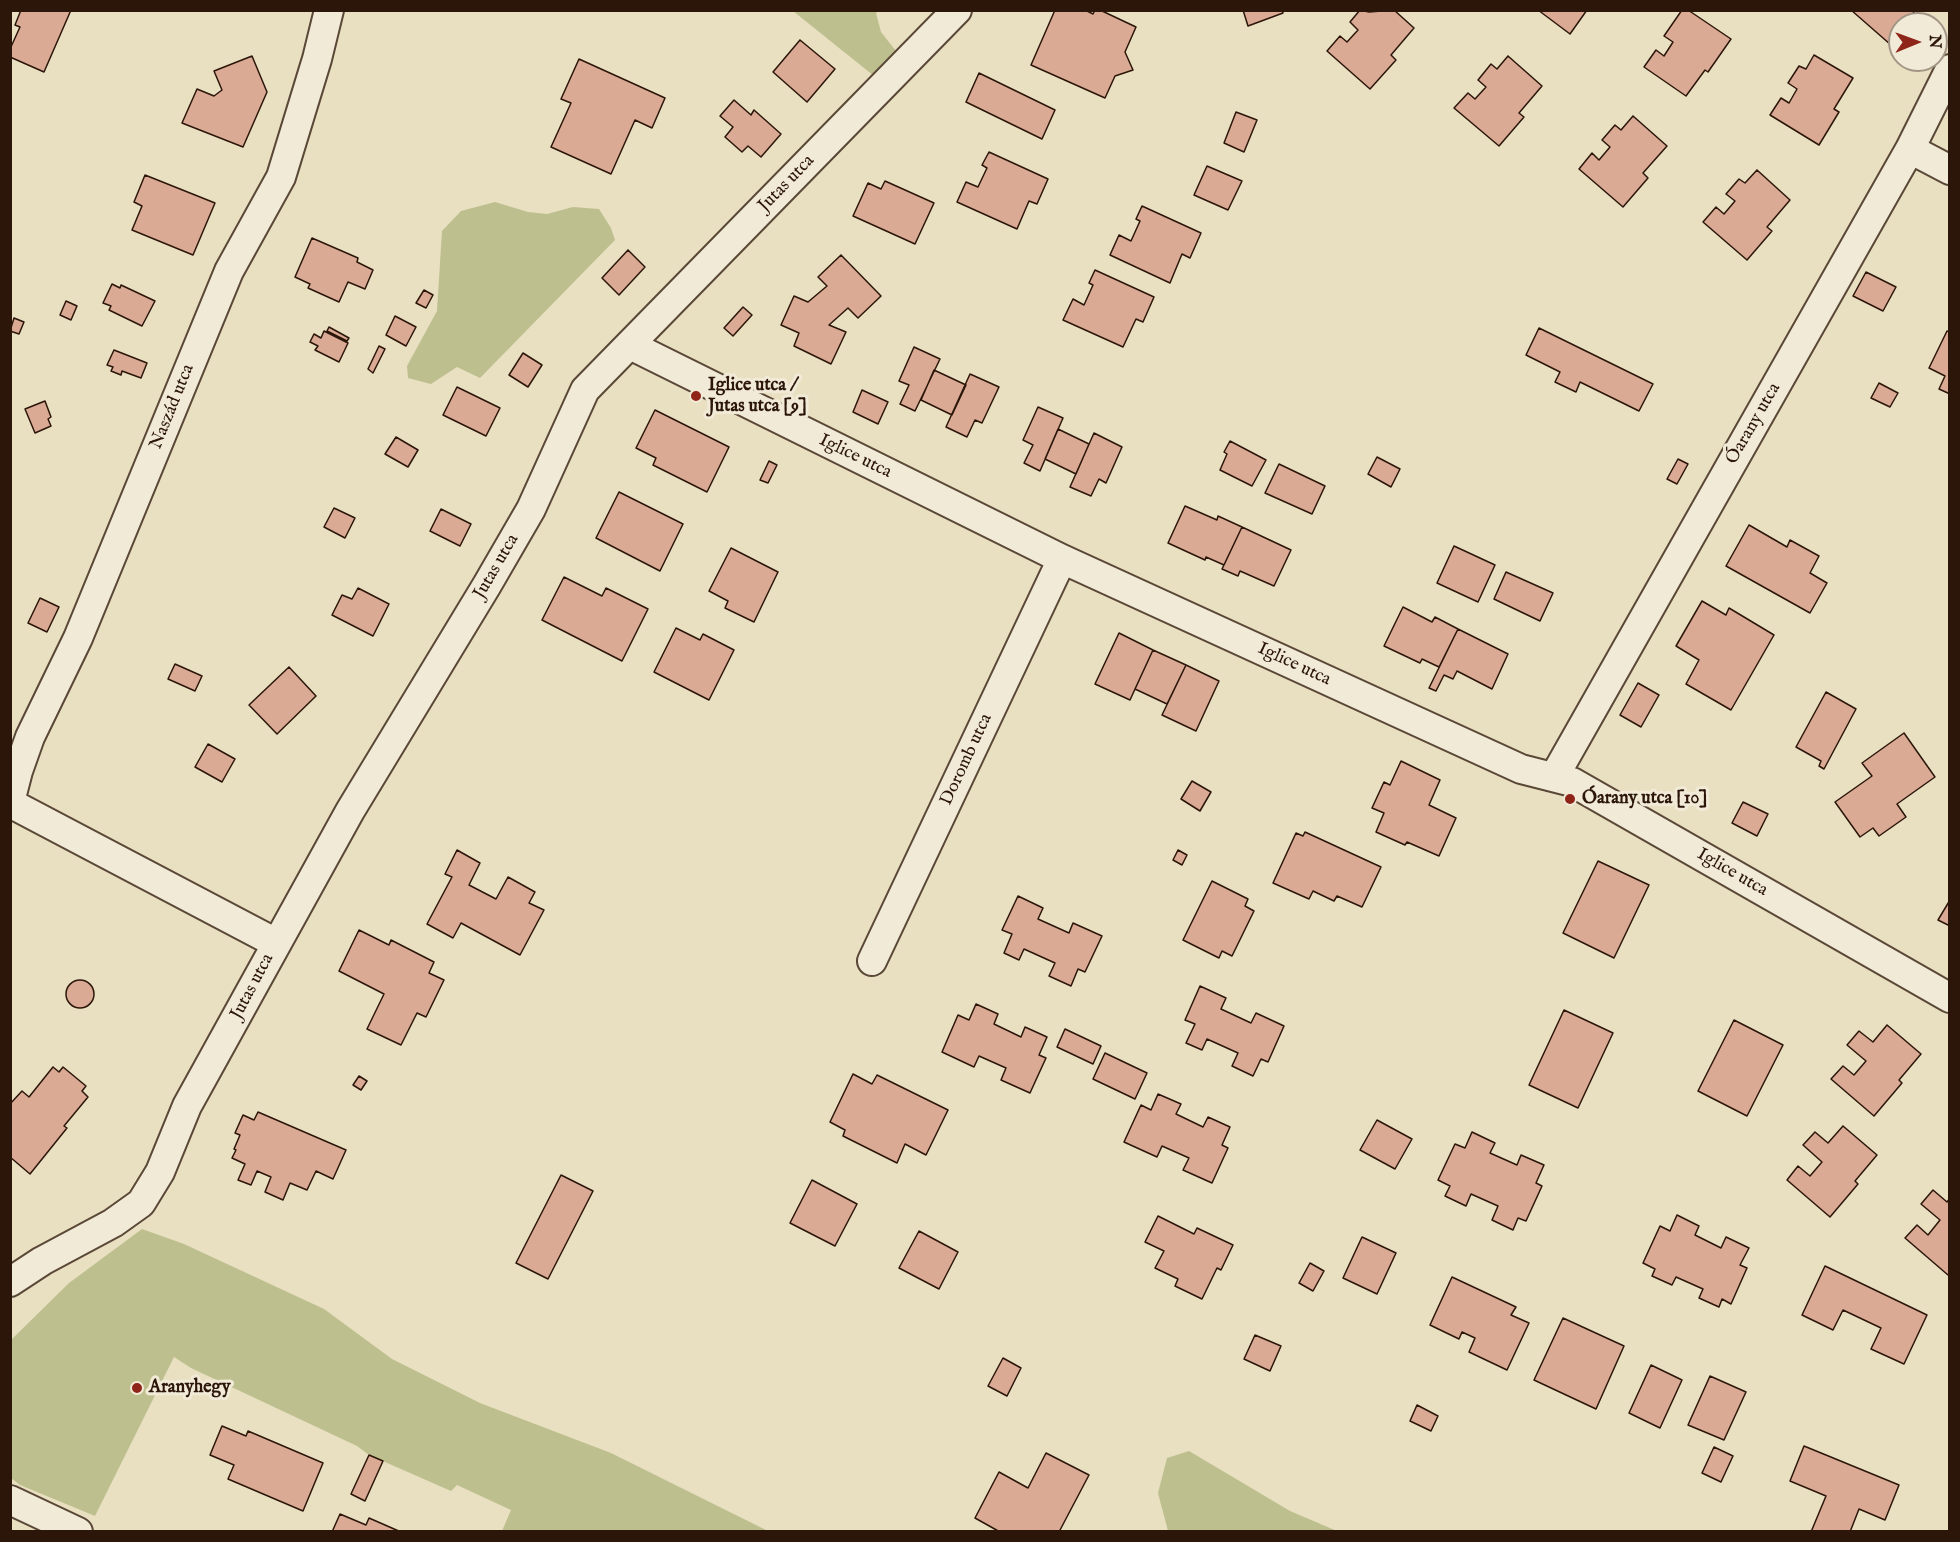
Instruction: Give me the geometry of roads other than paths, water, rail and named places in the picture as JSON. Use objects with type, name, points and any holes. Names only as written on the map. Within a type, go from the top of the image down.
[{"type":"street","name":"Naszád utca","points":[[10,802],[30,737],[78,638],[229,271],[281,177],[317,59],[328,10]]},
{"type":"street","name":"Jutas utca","points":[[10,1282],[42,1261],[113,1223],[141,1203],[160,1172],[187,1106],[350,811],[531,509],[585,390],[957,10]]},
{"type":"street","name":"Óarany utca","points":[[1554,777],[1910,149],[1950,69]]},
{"type":"street","points":[[1910,149],[1950,170]]},
{"type":"street","name":"Iglice utca","points":[[630,345],[1062,559],[1521,769],[1572,782],[1950,998]]},
{"type":"street","name":"Doromb utca","points":[[872,961],[1062,559]]},
{"type":"street","points":[[10,802],[276,943]]},
{"type":"street","points":[[10,1500],[78,1532]]},
{"type":"place","name":"Iglice utca / Jutas utca [9]","points":[[696,396]]},
{"type":"place","name":"Óarany utca [10]","points":[[1570,799]]},
{"type":"place","name":"Aranyhegy","points":[[137,1388]]}]
